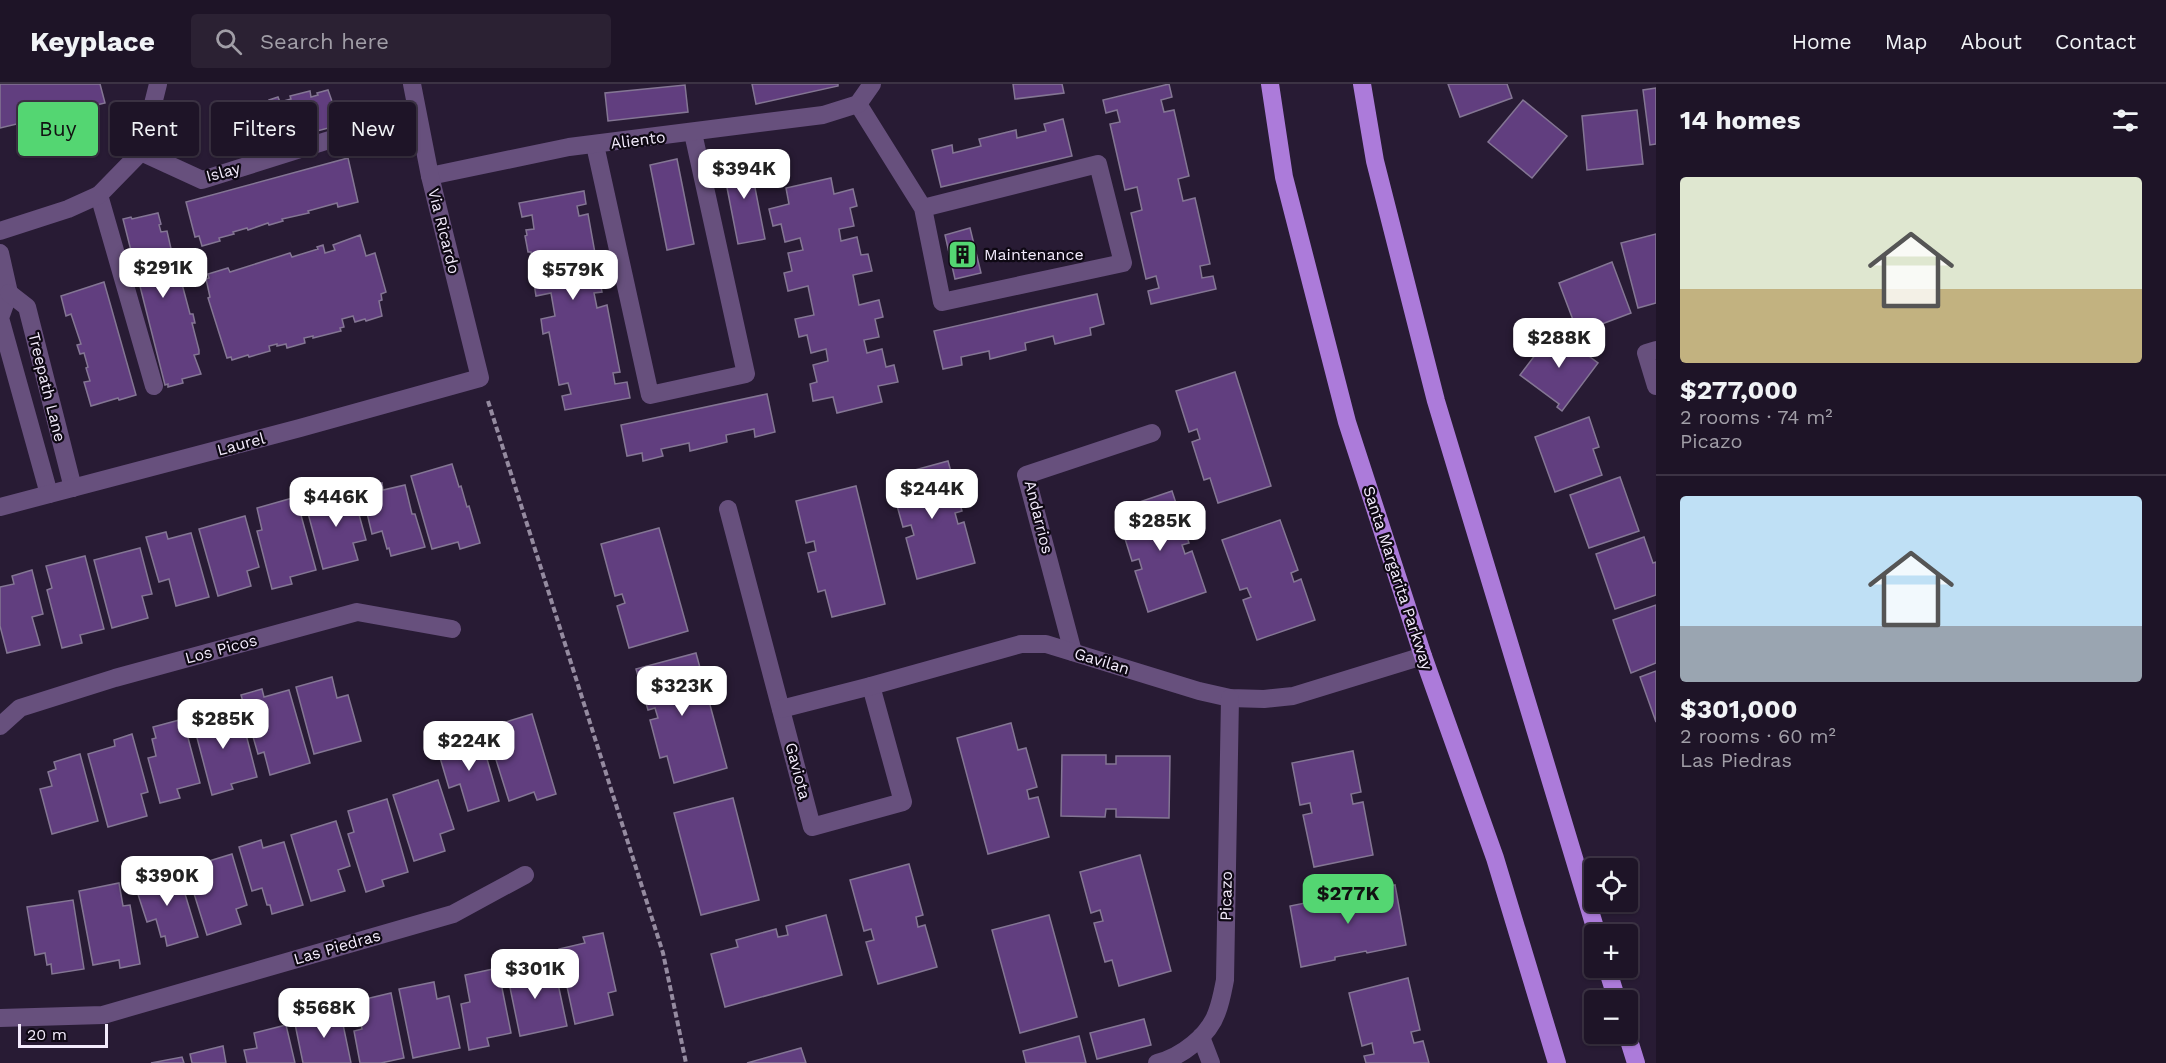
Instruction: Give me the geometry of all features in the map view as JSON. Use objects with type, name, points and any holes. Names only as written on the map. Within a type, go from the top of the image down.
[{"type":"main road","name":"Santa Margarita Parkway","points":[[1270,84],[1284,177],[1347,422],[1423,656],[1495,858],[1557,1063]]},
{"type":"main road","points":[[1362,84],[1375,161],[1436,401],[1594,924]]},
{"type":"main road","points":[[1630,1044],[1636,1063]]},
{"type":"street","points":[[154,102],[158,84]]},
{"type":"street","name":"Via Ricardo","points":[[412,84],[430,176],[480,378]]},
{"type":"street","points":[[872,84],[858,104],[923,208],[942,302],[1123,263],[1098,164],[923,208]]},
{"type":"street","name":"Aliento","points":[[430,176],[569,147],[823,116],[858,104]]},
{"type":"street","points":[[595,145],[650,395],[746,374],[693,133]]},
{"type":"street","name":"Islay","points":[[150,156],[202,180],[329,140]]},
{"type":"street","points":[[0,231],[68,209],[99,195],[137,156]]},
{"type":"street","points":[[99,195],[154,386]]},
{"type":"street","name":"Treepath Lane","points":[[0,253],[9,293],[0,318],[49,494]]},
{"type":"street","name":"Treepath Lane","points":[[9,293],[27,307],[73,488]]},
{"type":"street","points":[[1651,351],[1656,386]]},
{"type":"street","name":"Laurel","points":[[0,507],[480,378]]},
{"type":"street","name":"Andarrios","points":[[1073,652],[1026,475],[1152,433]]},
{"type":"street","name":"Gaviota","points":[[728,508],[812,827],[903,802],[871,686]]},
{"type":"street","name":"Los Picos","points":[[0,726],[20,708],[115,678],[357,612],[452,629]]},
{"type":"street","name":"Gavilan","points":[[781,709],[1021,644],[1046,644],[1199,691],[1230,698],[1264,699],[1293,696],[1423,656]]},
{"type":"street","name":"Picazo","points":[[1157,1063],[1183,1052],[1201,1037],[1217,1015],[1225,980],[1230,698]]},
{"type":"street","name":"Las Piedras","points":[[0,1018],[103,1015],[453,914],[525,875]]},
{"type":"street","points":[[1201,1037],[1211,1063]]},
{"type":"path","points":[[480,378],[663,953],[686,1063]]},
{"type":"building","points":[[0,84],[100,84],[105,103],[18,102],[18,124],[0,128]]},
{"type":"building","points":[[752,84],[838,84],[838,86],[756,104]]},
{"type":"building","points":[[1013,84],[1062,84],[1064,93],[1015,99]]},
{"type":"building","points":[[1169,84],[1172,97],[1161,100],[1164,112],[1174,110],[1189,176],[1178,179],[1183,201],[1195,198],[1210,264],[1200,266],[1202,278],[1213,276],[1216,289],[1151,304],[1148,291],[1159,288],[1156,276],[1146,279],[1131,213],[1142,210],[1137,187],[1125,190],[1110,124],[1120,122],[1117,110],[1106,113],[1103,100]]},
{"type":"building","points":[[1448,84],[1507,84],[1512,98],[1460,117]]},
{"type":"building","points":[[685,85],[688,112],[608,121],[605,93]]},
{"type":"building","points":[[1656,88],[1656,144],[1650,145],[1643,90]]},
{"type":"building","points":[[328,90],[332,102],[329,102],[329,128],[317,131],[317,102],[280,102],[291,99],[290,96],[310,91],[311,97],[318,95],[317,93]]},
{"type":"building","points":[[278,97],[280,102],[270,102],[269,100]]},
{"type":"building","points":[[1523,100],[1567,136],[1532,178],[1488,142]]},
{"type":"building","points":[[1637,110],[1643,164],[1587,170],[1582,116]]},
{"type":"building","points":[[1063,119],[1072,156],[941,187],[932,150],[952,145],[953,153],[981,146],[979,139],[1016,130],[1017,138],[1046,131],[1044,124]]},
{"type":"building","points":[[749,157],[765,239],[738,244],[722,162]]},
{"type":"building","points":[[348,158],[358,202],[338,207],[337,203],[269,225],[268,223],[248,230],[247,228],[219,238],[220,241],[202,246],[199,236],[195,237],[186,202]]},
{"type":"building","points":[[677,159],[694,244],[667,250],[650,165]]},
{"type":"building","points":[[831,178],[834,194],[853,189],[857,206],[850,208],[854,226],[839,229],[841,241],[857,237],[861,255],[868,254],[872,271],[853,275],[859,305],[879,300],[883,317],[875,319],[879,337],[864,340],[867,353],[882,349],[886,367],[894,365],[898,382],[878,386],[882,402],[837,413],[833,397],[813,401],[810,384],[817,382],[813,365],[828,361],[826,349],[811,353],[807,335],[799,337],[795,319],[814,315],[808,286],[788,291],[784,273],[792,271],[788,253],[803,250],[800,238],[785,242],[781,224],[773,226],[769,209],[789,204],[786,188]]},
{"type":"building","points":[[584,191],[586,204],[577,206],[579,216],[588,214],[602,292],[594,293],[597,308],[607,305],[620,372],[613,373],[615,384],[627,382],[630,398],[565,410],[562,396],[571,394],[568,383],[559,385],[549,332],[543,334],[541,319],[555,316],[551,293],[536,296],[534,283],[537,282],[525,236],[527,235],[526,230],[534,229],[532,215],[522,217],[519,203]]},
{"type":"building","points":[[158,213],[161,232],[167,231],[174,262],[178,261],[179,265],[173,266],[176,277],[172,279],[174,286],[182,284],[190,314],[193,314],[195,323],[192,323],[199,350],[199,354],[194,355],[201,374],[182,379],[183,383],[168,387],[168,384],[165,385],[123,219]]},
{"type":"building","name":"Maintenance","points":[[970,228],[981,273],[955,279],[945,235]]},
{"type":"building","points":[[1656,234],[1656,303],[1638,308],[1621,243]]},
{"type":"building","points":[[360,235],[366,256],[375,253],[386,292],[381,294],[382,300],[379,301],[382,316],[355,322],[353,316],[342,319],[344,327],[340,328],[341,331],[304,338],[305,343],[287,348],[286,344],[277,346],[277,344],[269,346],[270,351],[249,357],[248,355],[232,360],[231,357],[227,358],[208,298],[210,297],[206,279],[209,278],[208,274],[228,268],[230,272],[290,253],[292,257],[318,249],[317,247],[323,245],[325,253],[335,250],[333,245]]},
{"type":"building","points":[[1612,262],[1631,313],[1578,333],[1559,283]]},
{"type":"building","points":[[104,282],[136,395],[91,406],[84,382],[90,381],[86,368],[88,367],[84,353],[80,354],[77,345],[81,344],[71,314],[66,316],[61,296]]},
{"type":"building","points":[[1097,294],[1104,324],[1090,328],[1091,335],[1055,344],[1053,336],[1025,343],[1026,350],[990,359],[989,351],[961,357],[962,365],[943,369],[934,331]]},
{"type":"building","points":[[1554,330],[1598,363],[1562,411],[1557,407],[1559,404],[1520,375]]},
{"type":"building","points":[[1235,372],[1271,486],[1218,503],[1210,478],[1204,480],[1192,442],[1200,439],[1197,429],[1189,432],[1176,391]]},
{"type":"building","points":[[767,394],[775,432],[755,437],[754,429],[726,435],[727,442],[690,451],[689,443],[661,449],[663,456],[643,461],[642,453],[627,456],[621,425]]},
{"type":"building","points":[[1589,417],[1599,447],[1593,449],[1602,475],[1555,492],[1535,437]]},
{"type":"building","points":[[948,461],[962,511],[955,513],[958,524],[964,522],[975,563],[917,579],[906,538],[914,535],[911,525],[903,527],[889,477]]},
{"type":"building","points":[[452,464],[467,507],[469,506],[480,543],[460,549],[458,542],[432,549],[411,476]]},
{"type":"building","points":[[1620,477],[1639,531],[1589,548],[1570,495]]},
{"type":"building","points":[[382,483],[383,490],[405,485],[412,514],[415,514],[425,547],[391,556],[382,531],[372,534],[361,488]]},
{"type":"building","points":[[856,486],[885,604],[832,617],[825,590],[818,592],[808,553],[816,551],[814,541],[806,543],[796,501]]},
{"type":"building","points":[[352,489],[366,540],[353,543],[358,560],[323,569],[305,502]]},
{"type":"building","points":[[1172,491],[1189,543],[1182,545],[1185,554],[1192,551],[1206,592],[1148,612],[1135,571],[1142,569],[1139,559],[1132,561],[1116,510]]},
{"type":"building","points":[[296,497],[316,570],[290,577],[292,584],[272,589],[257,531],[262,530],[257,508]]},
{"type":"building","points":[[245,516],[259,567],[247,571],[251,586],[218,596],[199,529]]},
{"type":"building","points":[[1280,520],[1298,570],[1291,573],[1294,582],[1301,579],[1315,620],[1257,640],[1243,600],[1251,597],[1247,588],[1240,590],[1222,540]]},
{"type":"building","points":[[659,528],[688,631],[629,648],[617,606],[625,603],[622,594],[615,596],[601,544]]},
{"type":"building","points":[[166,532],[168,539],[191,533],[209,597],[176,606],[169,579],[159,582],[146,537]]},
{"type":"building","points":[[1644,537],[1653,563],[1656,562],[1656,595],[1615,609],[1596,554]]},
{"type":"building","points":[[140,548],[152,594],[142,596],[148,618],[112,628],[94,560]]},
{"type":"building","points":[[85,556],[104,629],[80,635],[82,643],[62,648],[47,590],[52,588],[46,566]]},
{"type":"building","points":[[32,570],[43,614],[32,617],[40,645],[7,653],[0,626],[0,587],[14,584],[12,576]]},
{"type":"building","points":[[1656,605],[1656,663],[1631,673],[1613,620]]},
{"type":"building","points":[[696,653],[727,768],[674,783],[667,756],[660,758],[650,720],[658,718],[655,708],[648,710],[636,669]]},
{"type":"building","points":[[1656,671],[1656,722],[1640,677]]},
{"type":"building","points":[[332,677],[337,698],[348,695],[361,741],[314,754],[296,687]]},
{"type":"building","points":[[262,689],[264,697],[289,690],[310,763],[270,775],[264,752],[258,754],[241,695]]},
{"type":"building","points":[[224,706],[229,723],[242,719],[257,777],[231,784],[233,789],[212,795],[191,715]]},
{"type":"building","points":[[532,714],[556,794],[537,800],[534,792],[509,801],[486,728]]},
{"type":"building","points":[[183,719],[200,783],[177,789],[180,798],[160,803],[148,758],[156,756],[152,739],[156,738],[153,727]]},
{"type":"building","points":[[1011,723],[1018,750],[1026,748],[1037,787],[1027,790],[1029,799],[1038,797],[1049,837],[988,854],[957,738]]},
{"type":"building","points":[[132,734],[148,792],[141,794],[147,816],[108,827],[88,754],[115,746],[114,740]]},
{"type":"building","points":[[452,738],[455,747],[481,738],[499,801],[468,811],[460,784],[449,788],[436,744]]},
{"type":"building","points":[[1353,751],[1361,792],[1351,794],[1353,804],[1363,802],[1373,855],[1314,867],[1303,815],[1312,813],[1310,803],[1300,805],[1292,763]]},
{"type":"building","points":[[80,754],[98,821],[52,834],[40,789],[52,786],[48,772],[56,769],[54,762]]},
{"type":"building","points":[[1062,755],[1106,755],[1106,764],[1116,764],[1116,756],[1170,756],[1169,818],[1116,817],[1116,809],[1106,809],[1105,817],[1061,816]]},
{"type":"building","points":[[438,780],[454,829],[440,834],[445,851],[414,861],[393,795]]},
{"type":"building","points":[[733,798],[759,900],[701,915],[674,813]]},
{"type":"building","points":[[387,799],[408,872],[382,880],[384,886],[366,892],[348,834],[354,832],[348,811]]},
{"type":"building","points":[[336,821],[350,866],[338,870],[345,891],[311,901],[291,835]]},
{"type":"building","points":[[261,840],[263,848],[284,842],[303,905],[272,914],[262,888],[252,891],[239,847]]},
{"type":"building","points":[[232,854],[247,905],[236,909],[241,924],[207,935],[186,868]]},
{"type":"building","points":[[1140,855],[1171,971],[1119,986],[1112,960],[1105,962],[1094,923],[1103,921],[1100,910],[1091,913],[1080,872]]},
{"type":"building","points":[[909,864],[923,915],[916,917],[918,927],[925,925],[937,967],[878,984],[866,942],[874,940],[871,929],[864,931],[850,880]]},
{"type":"building","points":[[153,873],[156,881],[179,874],[198,937],[167,946],[165,936],[161,937],[156,919],[147,922],[133,879]]},
{"type":"building","points":[[119,883],[123,906],[130,905],[140,964],[120,968],[119,960],[93,965],[79,891]]},
{"type":"building","points":[[1395,885],[1406,945],[1335,957],[1335,960],[1301,967],[1290,906]]},
{"type":"building","points":[[73,900],[84,969],[52,974],[51,964],[47,965],[45,953],[35,955],[27,907]]},
{"type":"building","points":[[826,915],[842,975],[725,1007],[711,954],[738,947],[736,940],[776,929],[778,937],[788,935],[786,926]]},
{"type":"building","points":[[1049,915],[1077,1017],[1020,1033],[992,930]]},
{"type":"building","points":[[603,933],[616,991],[608,993],[613,1015],[575,1024],[559,949],[585,943],[583,937]]},
{"type":"building","points":[[540,961],[545,982],[557,979],[567,1026],[520,1036],[506,968]]},
{"type":"building","points":[[498,968],[511,1033],[487,1038],[489,1046],[469,1050],[461,1004],[470,1002],[465,975]]},
{"type":"building","points":[[1408,978],[1420,1030],[1411,1032],[1414,1043],[1423,1041],[1429,1063],[1366,1063],[1364,1056],[1374,1054],[1372,1043],[1362,1046],[1349,993]]},
{"type":"building","points":[[434,982],[437,999],[449,996],[460,1048],[413,1058],[399,989]]},
{"type":"building","points":[[391,993],[404,1058],[381,1063],[360,1063],[354,1031],[362,1029],[357,1001]]},
{"type":"building","points":[[339,1005],[351,1063],[303,1063],[295,1024],[321,1018],[320,1010]]},
{"type":"building","points":[[1144,1019],[1151,1045],[1097,1059],[1090,1033]]},
{"type":"building","points":[[286,1025],[295,1063],[247,1063],[244,1050],[257,1048],[254,1033]]},
{"type":"building","points":[[1079,1036],[1086,1063],[1026,1063],[1023,1051]]},
{"type":"building","points":[[223,1046],[226,1063],[192,1063],[190,1054]]},
{"type":"building","points":[[801,1048],[806,1063],[747,1063]]},
{"type":"building","points":[[182,1057],[184,1063],[151,1063]]},
{"type":"place","name":"Maintenance","points":[[963,254]]}]
